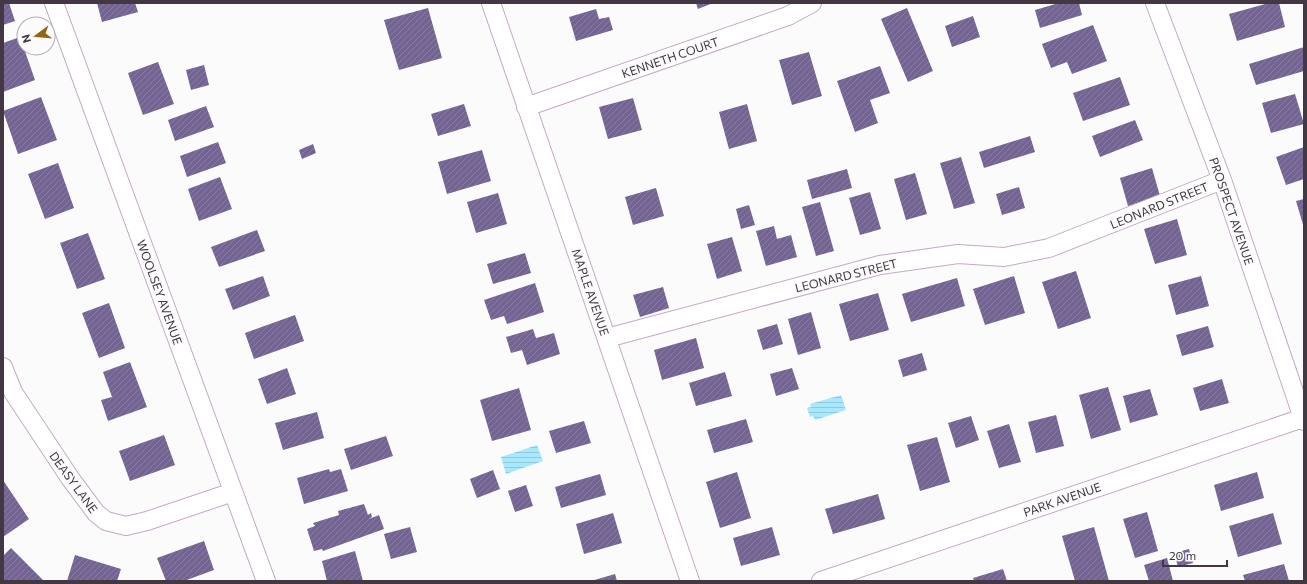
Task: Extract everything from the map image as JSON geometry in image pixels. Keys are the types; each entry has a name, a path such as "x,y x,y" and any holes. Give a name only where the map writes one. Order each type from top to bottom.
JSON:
{"street":[{"name":"WOOLSEY AVENUE","path":"54,3 266,581"},
{"name":"MAPLE AVENUE","path":"491,3 690,581"},
{"name":"KENNETH COURT","path":"526,107 788,16 812,3"},
{"name":"PROSPECT AVENUE","path":"1155,3 1222,180 1304,419"},
{"name":"LEONARD STREET","path":"607,338 880,264 958,254 1004,257 1049,248 1222,180"},
{"name":"DEASY LANE","path":"3,367 14,392 70,478 96,513 106,521 126,526 147,521 233,492"},
{"name":"PARK AVENUE","path":"821,581 1304,419"}],"water":[{"path":"841,395 846,410 815,420 813,416 810,417 807,408 811,407 810,404"},
{"path":"537,445 543,461 506,474 501,457"}],"building":[{"path":"3,3 9,3 15,21 3,25"},
{"path":"97,3 135,3 138,12 102,22"},
{"path":"696,3 713,3 698,9"},
{"path":"1059,3 1079,3 1082,15 1040,28 1035,10"},
{"path":"1269,3 1279,3 1285,27 1237,41 1229,14"},
{"path":"428,8 442,58 399,70 384,20"},
{"path":"907,8 933,71 908,82 881,19"},
{"path":"596,9 599,19 609,17 613,30 576,41 569,17"},
{"path":"973,16 980,37 952,47 945,26"},
{"path":"1093,25 1107,61 1072,74 1067,62 1051,68 1042,44"},
{"path":"16,38 16,56 27,56 35,80 3,92 3,43"},
{"path":"1304,47 1304,71 1256,85 1249,64"},
{"path":"809,52 822,96 792,105 779,60"},
{"path":"158,62 174,104 143,115 128,73"},
{"path":"204,65 209,85 191,90 186,70"},
{"path":"880,66 890,93 870,100 878,123 855,132 837,81"},
{"path":"1120,77 1130,105 1083,121 1073,93"},
{"path":"1295,94 1304,124 1271,133 1262,103"},
{"path":"41,97 57,140 18,154 3,111"},
{"path":"633,98 642,130 608,139 599,107"},
{"path":"464,104 471,126 438,136 431,114"},
{"path":"747,104 757,141 729,149 719,112"},
{"path":"206,106 214,127 175,141 168,120"},
{"path":"1135,120 1143,140 1100,157 1092,136"},
{"path":"1030,136 1035,152 984,168 979,152"},
{"path":"218,142 226,163 187,177 180,156"},
{"path":"313,144 316,153 302,159 299,150"},
{"path":"1304,147 1304,179 1286,185 1276,157"},
{"path":"482,150 491,181 447,194 438,162"},
{"path":"961,157 975,203 954,209 940,163"},
{"path":"58,163 74,208 45,219 28,174"},
{"path":"1152,168 1160,196 1128,206 1120,178"},
{"path":"847,169 852,188 812,199 807,180"},
{"path":"915,173 927,214 906,220 894,179"},
{"path":"220,177 232,209 199,221 188,189"},
{"path":"1019,187 1025,208 1002,215 996,194"},
{"path":"656,188 664,216 633,225 625,197"},
{"path":"870,192 881,229 860,235 849,198"},
{"path":"498,193 507,224 476,233 467,202"},
{"path":"1304,199 1304,228 1296,201"},
{"path":"820,202 834,251 816,256 802,207"},
{"path":"749,205 755,225 741,229 736,209"},
{"path":"1177,219 1187,255 1155,264 1144,229"},
{"path":"774,226 777,239 791,235 797,257 766,266 756,231"},
{"path":"257,230 265,251 219,267 211,247"},
{"path":"88,233 105,279 77,289 60,243"},
{"path":"732,237 742,271 717,279 707,244"},
{"path":"525,253 531,273 493,284 487,264"},
{"path":"1076,271 1091,318 1058,329 1042,282"},
{"path":"263,276 270,296 233,310 225,289"},
{"path":"1014,276 1025,313 985,325 973,289"},
{"path":"1201,276 1209,306 1176,315 1168,285"},
{"path":"957,278 965,306 911,322 902,294"},
{"path":"535,283 544,312 507,324 504,316 491,320 484,300"},
{"path":"663,287 669,308 640,317 633,295"},
{"path":"878,293 889,330 850,341 839,304"},
{"path":"109,303 125,348 99,358 82,313"},
{"path":"811,312 821,348 798,355 788,319"},
{"path":"295,315 304,341 254,359 245,333"},
{"path":"777,324 783,344 763,350 757,330"},
{"path":"1208,326 1214,347 1182,356 1176,335"},
{"path":"533,329 536,338 554,333 560,354 527,365 522,350 511,353 506,337"},
{"path":"696,338 704,368 662,380 654,350"},
{"path":"922,353 927,370 903,377 898,360"},
{"path":"130,362 147,407 108,421 101,400 112,397 103,372"},
{"path":"287,368 296,394 267,404 258,379"},
{"path":"792,368 799,389 776,396 770,374"},
{"path":"725,372 732,396 696,406 689,383"},
{"path":"1222,379 1229,403 1200,411 1193,388"},
{"path":"1108,387 1121,430 1091,439 1079,395"},
{"path":"519,388 531,430 492,441 480,400"},
{"path":"1150,389 1158,415 1130,423 1123,396"},
{"path":"317,412 324,438 283,450 275,423"},
{"path":"1056,415 1064,446 1036,453 1028,422"},
{"path":"971,416 979,440 956,448 948,423"},
{"path":"746,419 753,442 714,453 707,430"},
{"path":"584,421 591,443 556,453 549,431"},
{"path":"1009,424 1021,462 999,468 987,431"},
{"path":"164,435 175,465 130,481 119,451"},
{"path":"386,436 393,456 351,470 344,449"},
{"path":"937,437 950,482 920,491 907,445"},
{"path":"329,469 330,472 341,469 348,491 304,504 297,478"},
{"path":"493,470 500,489 477,498 470,479"},
{"path":"737,472 751,518 720,528 706,482"},
{"path":"1257,472 1264,498 1221,511 1214,485"},
{"path":"600,474 606,495 561,508 555,487"},
{"path":"3,480 29,519 3,537"},
{"path":"526,485 533,506 515,512 508,491"},
{"path":"878,494 885,519 833,534 825,509"},
{"path":"364,504 368,515 371,513 372,517 369,519 379,515 384,529 323,551 322,549 314,551 307,529 315,526 313,523 339,515 338,511"},
{"path":"1147,512 1158,551 1135,558 1123,519"},
{"path":"613,513 622,543 584,554 576,524"},
{"path":"1273,513 1282,544 1238,557 1229,526"},
{"path":"410,527 417,552 391,559 384,534"},
{"path":"772,527 780,555 741,566 733,538"},
{"path":"1094,527 1109,581 1075,581 1062,536"},
{"path":"204,541 214,570 184,581 166,581 157,558"},
{"path":"11,548 44,581 3,581 3,556"},
{"path":"1189,549 1193,563 1178,567 1174,553"},
{"path":"355,551 363,581 327,581 322,561"},
{"path":"75,555 121,569 117,581 67,581"},
{"path":"1167,558 1173,581 1149,581 1144,565"},
{"path":"1284,564 1289,581 1245,581 1243,575"},
{"path":"1003,569 1007,581 974,581 973,578"},
{"path":"615,574 617,581 591,581"}]}
